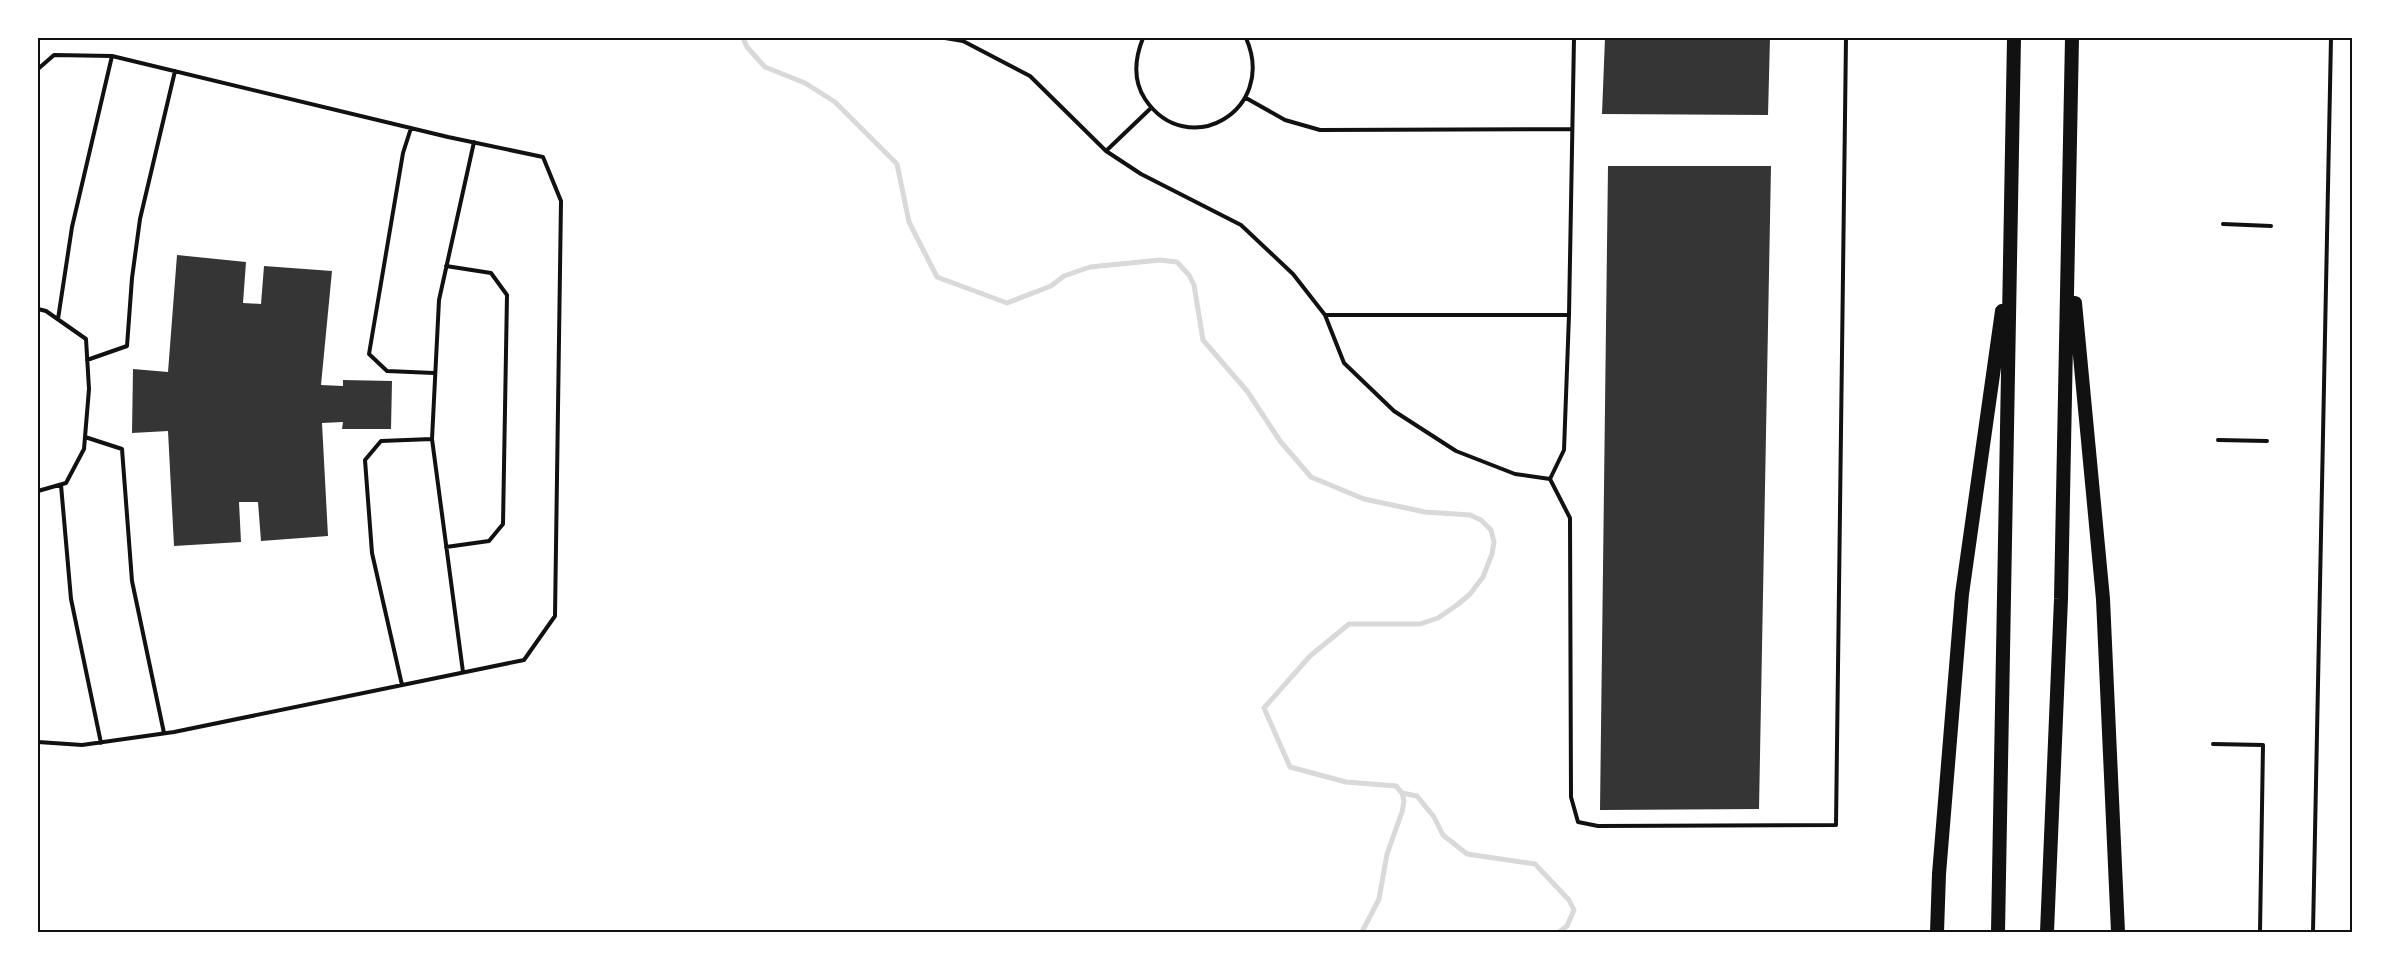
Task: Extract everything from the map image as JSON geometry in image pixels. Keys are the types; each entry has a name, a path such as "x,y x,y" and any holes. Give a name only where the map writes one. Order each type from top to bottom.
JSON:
{"highway":[{"path":"1998,933 2014,38"},
{"path":"2047,933 2061,599 2072,38"},
{"path":"2068,240 2103,599 2118,933"},
{"path":"1937,933 1939,874 1962,594 2011,252"}],"lane":[{"path":"945,38 963,41 1030,76 1106,151 1141,174 1241,225 1293,274 1325,315 1344,363 1394,411 1456,451 1515,474 1550,479"},
{"path":"1143,38 1137,54 1136,73 1140,92 1151,108 1163,118 1177,124 1201,126 1224,120 1246,98 1252,83 1254,68 1252,53 1246,38"},
{"path":"1550,479 1564,450 1574,38"},
{"path":"1550,479 1570,518 1571,797 1578,822 1598,826 1836,825 1846,38"},
{"path":"2313,933 2331,38"},
{"path":"38,69 54,55 112,56 411,128 543,157 561,201 555,616 524,660 164,733 82,746 38,742"},
{"path":"58,319 72,227 112,56"},
{"path":"87,360 127,346 132,278 140,219 175,71"},
{"path":"1246,98 1285,120 1320,130 1571,129"},
{"path":"1106,151 1151,108"},
{"path":"411,128 403,153 369,354 387,371 434,373"},
{"path":"463,672 432,439 439,300 474,142"},
{"path":"2223,224 2271,226"},
{"path":"446,266 491,273 507,295 503,524 489,542 446,547"},
{"path":"38,309 46,311 86,339 89,389 84,449 66,483 38,491"},
{"path":"1325,315 1569,315"},
{"path":"85,437 122,449 132,580 164,733"},
{"path":"402,685 372,553 365,460 381,441 432,439"},
{"path":"2218,440 2267,441"},
{"path":"61,485 71,599 101,743"},
{"path":"2213,744 2263,745 2260,933"}],"building":[{"path":"1605,38 1770,38 1768,115 1602,114"},
{"path":"1608,166 1771,166 1759,809 1600,810"},
{"path":"177,255 246,262 243,303 261,304 264,266 332,271 321,385 343,386 343,380 392,381 391,429 342,429 343,422 322,423 328,536 261,541 258,502 239,502 241,542 174,546 168,431 132,433 133,369 168,372"}],"waterway":[{"path":"743,38 747,47 765,67 805,83 835,102 897,164 909,222 937,277 1007,303 1051,286 1064,276 1090,267 1160,260 1177,262 1189,275 1194,285 1203,340 1247,391 1280,441 1311,477 1364,499 1425,512 1470,515 1481,520 1491,530 1494,542 1492,554 1483,577 1470,594 1457,605 1438,618 1420,624 1349,624 1310,656 1264,708 1290,767 1346,782 1396,786 1402,793 1417,796 1434,817 1443,835 1467,854 1535,864 1569,900 1574,910 1567,926 1559,932"},
{"path":"1362,932 1379,899 1387,854 1402,812 1404,801 1402,793"}]}
